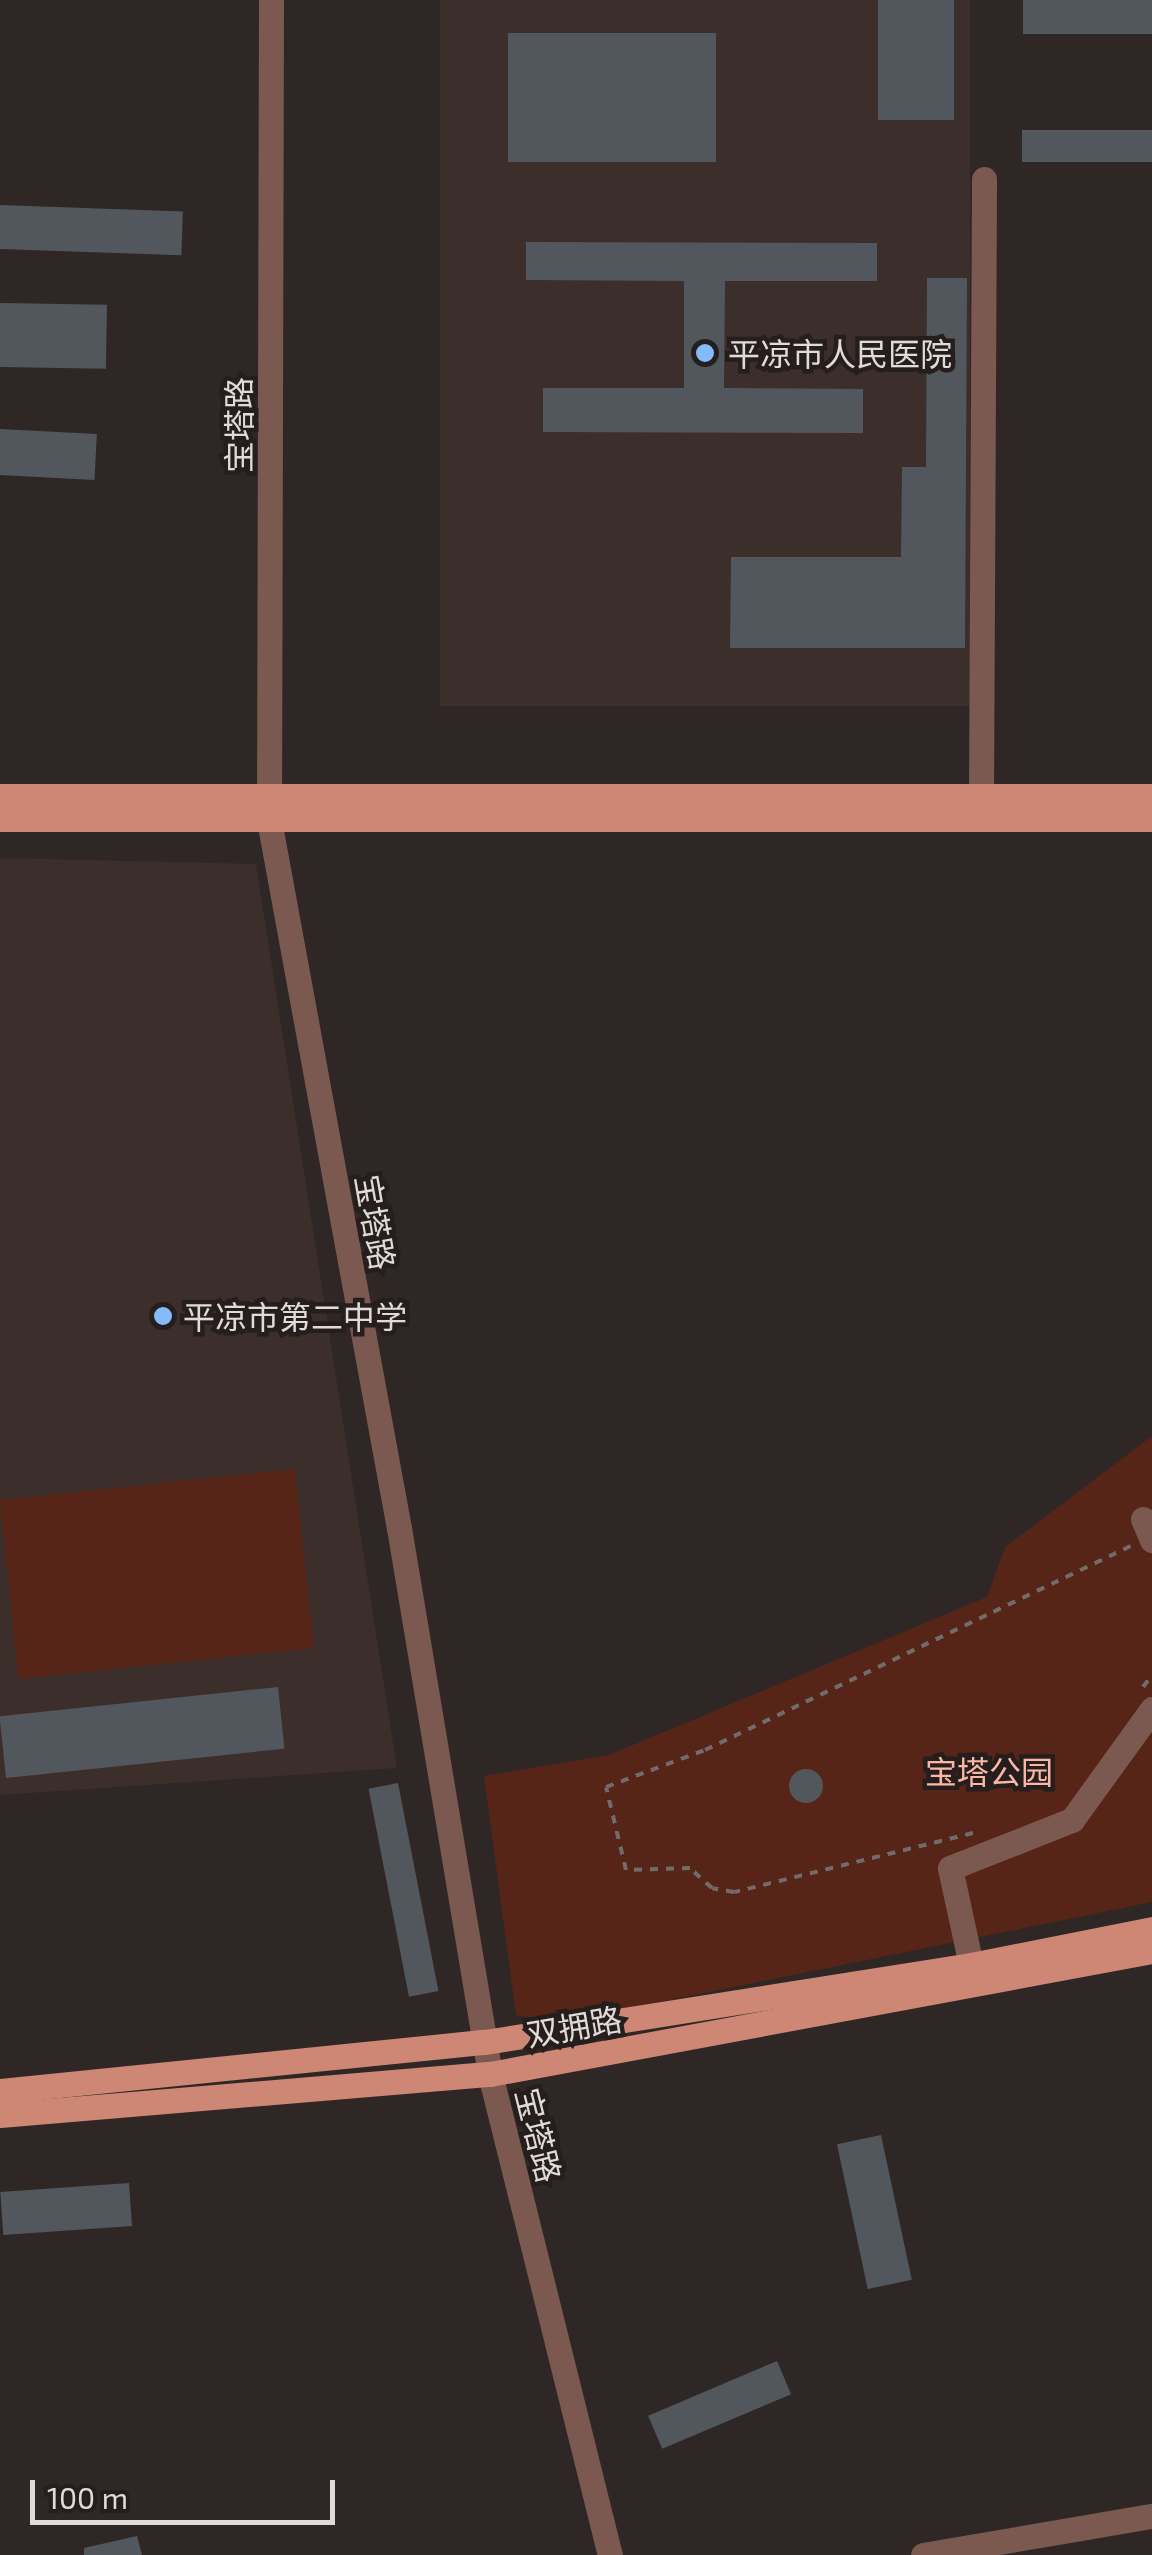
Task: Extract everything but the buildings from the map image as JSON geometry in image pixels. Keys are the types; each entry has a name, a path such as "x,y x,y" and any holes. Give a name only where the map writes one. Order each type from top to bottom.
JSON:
{"main road":[{"path":"0,796 269,809"},
{"path":"697,810 981,798 1152,796"},
{"path":"0,819 269,809 697,810 1152,819"},
{"name":"双拥路","path":"0,2091 485,2042 971,1965 1152,1929"},
{"name":"双拥路","path":"0,2114 490,2074 1152,1951"}],"street":[{"name":"宝塔路","path":"271,0 269,809 490,2074 610,2555"},
{"path":"981,798 984,179"},
{"path":"971,1965 950,1868 1072,1820 1146,1699"},
{"path":"923,2555 1152,2516"}],"path":[{"path":"974,1832 734,1892 712,1888 690,1868 626,1870 606,1787 705,1750 1148,1531"},
{"path":"1146,1699 1152,1675"}],"shaded area":[{"name":"平凉市人民医院","path":"440,0 970,0 970,706 440,706"},
{"name":"平凉市第二中学","path":"0,858 256,864 397,1768 0,1795"}],"green space":[{"name":"宝塔公园","path":"1152,1436 1152,1902 615,2011 547,2020 516,2015 484,1776 609,1755 987,1597 1005,1547"},
{"path":"295,1469 314,1648 18,1679 0,1500"}],"place":[{"name":"平凉市人民医院","path":"705,353"},
{"name":"平凉市第二中学","path":"163,1316"}]}
